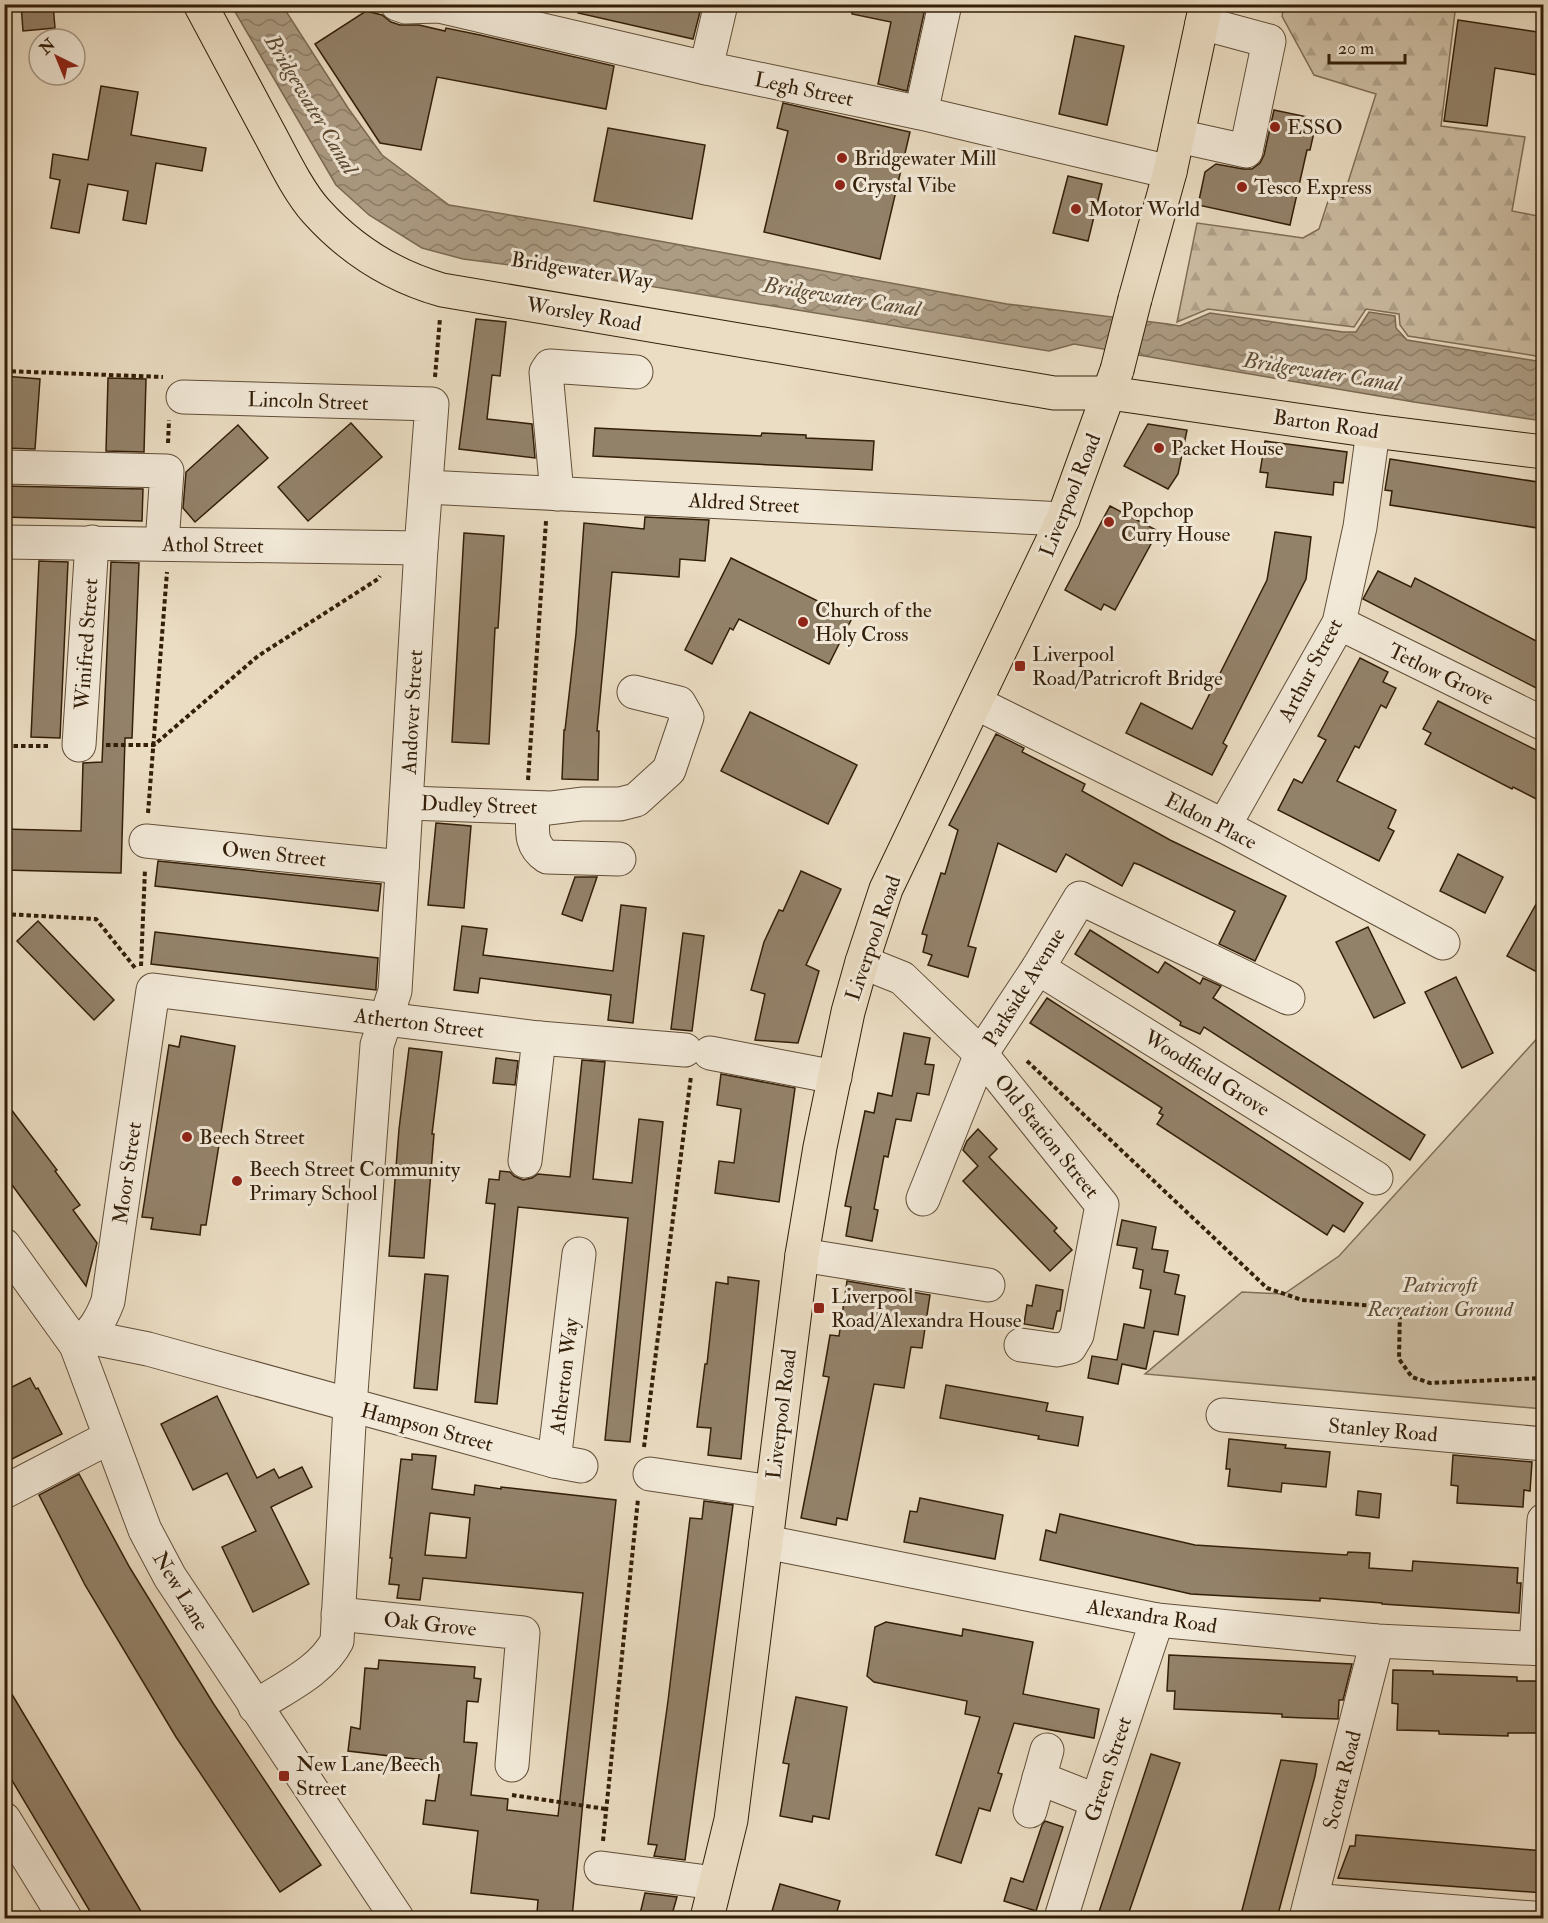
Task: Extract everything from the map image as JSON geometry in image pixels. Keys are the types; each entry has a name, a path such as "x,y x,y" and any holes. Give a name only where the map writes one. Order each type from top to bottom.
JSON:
{"main road":[{"name":"Worsley Road","path":"200,4 286,165 315,210 350,244 374,261 420,284 442,290 1054,393 1114,382"},
{"name":"Liverpool Road","path":"707,1918 731,1820 802,1255 820,1147 848,1012 886,889 1063,519 1114,382 1170,172 1204,14"},
{"name":"Barton Road","path":"1114,382 1373,431 1544,452"}],"street":[{"name":"Legh Street","path":"397,4 406,7 439,5 706,68 921,113 1170,172"},
{"path":"706,68 721,4"},
{"path":"921,113 945,4"},
{"path":"1178,136 1246,151 1269,41 1204,14"},
{"path":"553,494 546,372 550,366 636,372"},
{"name":"Lincoln Street","path":"176,398 432,404"},
{"name":"Andover Street","path":"386,1019 395,991 407,803 409,549 426,487 432,404"},
{"name":"Arthur Street","path":"1224,826 1339,623 1360,527 1373,431"},
{"path":"4,466 167,471 165,544"},
{"name":"Aldred Street","path":"426,487 1063,519"},
{"name":"Athol Street","path":"4,542 409,549"},
{"name":"Winifred Street","path":"79,745 92,542"},
{"name":"Tetlow Grove","path":"1339,623 1544,724"},
{"name":"Dudley Street","path":"407,803 536,808 582,804 620,804 636,800 669,770 687,717 680,703 634,692"},
{"name":"Eldon Place","path":"976,704 1224,826 1443,943"},
{"path":"536,808 533,844 547,857 619,859"},
{"name":"Owen Street","path":"146,841 402,867"},
{"name":"Parkside Avenue","path":"862,962 902,978 989,1043 1080,898 1288,998"},
{"name":"Woodfield Grove","path":"1038,968 1376,1178"},
{"name":"Atherton Street","path":"153,990 539,1038 697,1051 835,1077"},
{"name":"Moor Street","path":"82,1341 100,1322 108,1301 153,990"},
{"path":"255,1707 321,1663 331,1653 337,1641 350,1406 377,1045 386,1019"},
{"path":"525,1161 539,1038"},
{"path":"923,1199 989,1043"},
{"name":"Old Station Street","path":"989,1043 1102,1205 1077,1335 1070,1347 1057,1350 1021,1345"},
{"name":"New Lane","path":"4,1245 82,1341 110,1437 145,1530 165,1568 397,1918"},
{"name":"Atherton Way","path":"567,1464 562,1289 579,1254"},
{"path":"802,1255 988,1285"},
{"name":"Hampson Street","path":"82,1341 148,1349 567,1464"},
{"name":"Stanley Road","path":"1223,1415 1544,1444"},
{"path":"4,1492 110,1437"},
{"path":"650,1474 771,1492"},
{"path":"1540,1649 1544,1520"},
{"name":"Alexandra Road","path":"766,1542 1157,1620 1377,1641 1540,1649"},
{"name":"Oak Grove","path":"338,1614 523,1633 512,1765"},
{"name":"Green Street","path":"1061,1918 1157,1620"},
{"name":"Scotta Road","path":"1309,1909 1377,1641"},
{"path":"1030,1811 1043,1764 1097,1801"},
{"path":"4,1819 65,1918"},
{"path":"601,1868 715,1883"},
{"path":"1309,1909 1533,1918"}],"path":[{"path":"432,404 442,290"},
{"path":"4,371 171,377 176,398 167,471"},
{"path":"536,808 553,494"},
{"path":"4,914 96,919 140,973 165,544"},
{"path":"6,746 154,745 258,656 378,579 409,549"},
{"path":"989,1043 1267,1288 1302,1300 1400,1308 1399,1359 1412,1377 1430,1383 1544,1378"},
{"path":"512,1765 507,1795 606,1809"}],"green space":[{"path":"1418,4 1455,12 1441,126 1525,137 1512,211 1543,217 1543,357 1408,336 1400,325 1399,314 1366,309 1354,327 1208,309 1177,322 1197,223 1303,238 1319,229 1331,192 1343,198 1376,94 1314,75 1282,16 1284,5"},
{"name":"Patricroft Recreation Ground","path":"1543,1032 1543,1409 1145,1374 1242,1292 1284,1294 1339,1256"}],"water":[{"name":"Bridgewater Canal","path":"231,5 282,5 348,108 382,155 449,205 1007,304 1180,326 1210,313 1356,332 1369,312 1395,316 1396,328 1407,340 1543,362 1543,421 1414,402 1074,344 1049,351 563,272 463,259 422,248 369,215 336,185"}],"building":[{"path":"21,4 53,4 55,27 27,27 27,31 23,31"},
{"path":"578,4 702,4 693,39 578,13"},
{"path":"853,4 926,4 907,91 878,84 891,22 852,14"},
{"path":"366,11 382,15 400,25 419,25 445,31 446,28 614,66 606,109 437,77 421,150 380,143 315,44"},
{"path":"1458,20 1544,33 1544,76 1495,68 1487,126 1444,121"},
{"path":"1075,36 1124,46 1107,125 1059,114"},
{"path":"101,86 138,92 131,135 206,148 202,171 156,163 146,224 123,220 128,191 88,184 79,233 51,228 60,180 50,178 53,154 88,160"},
{"name":"Bridgewater Mill","path":"783,103 910,132 880,259 764,232 788,131 777,128"},
{"path":"1274,110 1317,119 1310,150 1307,150 1290,225 1198,205 1205,172 1216,164 1252,169 1260,163 1264,155"},
{"path":"608,128 705,145 692,219 594,201"},
{"path":"1068,176 1102,184 1088,241 1053,233"},
{"path":"476,319 506,322 500,376 492,375 487,419 532,424 535,458 459,449"},
{"path":"4,376 40,379 35,449 4,448"},
{"path":"108,378 146,379 144,452 106,451"},
{"path":"351,423 382,457 308,521 278,487"},
{"name":"Packet House","path":"1148,424 1187,430 1178,474 1168,489 1124,466"},
{"path":"238,425 268,458 195,522 183,508 186,472"},
{"path":"595,428 761,436 762,433 806,435 806,438 874,441 872,470 593,456"},
{"path":"1265,441 1347,452 1343,483 1334,482 1333,495 1266,487 1268,473 1260,472"},
{"path":"1390,459 1544,483 1544,529 1390,505 1392,491 1385,490"},
{"path":"4,486 143,489 142,521 4,517"},
{"path":"1110,506 1158,531 1115,610 1104,604 1101,610 1065,590"},
{"path":"645,517 709,520 705,561 680,559 679,577 612,572 597,731 599,731 598,780 562,779 564,730 576,634 584,523 644,529"},
{"path":"1275,532 1311,537 1306,579 1223,743 1227,746 1212,775 1126,733 1141,703 1192,729 1267,580"},
{"path":"464,533 504,536 498,628 495,628 489,744 452,742"},
{"path":"731,558 852,618 829,664 739,619 733,630 730,628 712,664 685,650"},
{"path":"39,561 68,562 60,738 31,737"},
{"path":"111,562 139,563 132,738 125,738 121,873 4,870 4,829 81,831 83,763 102,762"},
{"path":"1378,571 1411,587 1415,578 1544,645 1544,692 1363,599"},
{"path":"1360,658 1388,672 1383,682 1396,688 1386,708 1381,705 1359,748 1355,746 1337,781 1396,810 1388,828 1394,831 1379,861 1278,810 1294,779 1302,783 1326,740 1318,736"},
{"path":"1438,701 1544,754 1544,803 1425,744 1431,733 1423,729"},
{"path":"750,712 857,765 828,824 721,771"},
{"path":"996,734 1024,748 1022,752 1085,784 1082,791 1170,840 1286,896 1255,961 1219,944 1235,911 1140,865 1134,863 1122,886 1066,854 1056,872 998,843 968,946 976,948 968,977 928,965 932,955 923,952 927,935 922,934 941,873 945,874 958,830 949,825"},
{"path":"436,823 471,826 464,908 428,905"},
{"path":"1458,854 1503,877 1485,913 1440,891"},
{"path":"158,861 381,884 378,911 155,886"},
{"path":"801,871 841,889 806,965 819,971 798,1043 755,1040 765,994 751,990 764,942 779,910 783,911"},
{"path":"575,877 597,877 582,921 562,914"},
{"path":"1544,890 1544,960 1537,972 1507,956"},
{"path":"621,905 646,908 633,1023 608,1020 611,995 480,978 478,993 454,990 462,926 487,929 483,955 613,971"},
{"path":"38,921 114,1000 94,1020 17,941"},
{"path":"1368,927 1405,1003 1374,1018 1336,942"},
{"path":"1090,930 1158,973 1165,962 1200,984 1203,978 1221,986 1213,998 1425,1135 1410,1160 1204,1027 1200,1034 1180,1025 1181,1022 1075,954"},
{"path":"155,932 378,958 376,990 151,964"},
{"path":"683,933 704,936 692,1031 671,1029"},
{"path":"1456,977 1493,1053 1462,1068 1425,992"},
{"path":"1047,998 1363,1203 1344,1232 1333,1225 1327,1235 1157,1124 1163,1115 1159,1113 1162,1108 1030,1023"},
{"path":"904,1033 930,1038 925,1064 934,1065 929,1095 917,1093 911,1121 896,1119 888,1157 884,1156 874,1209 878,1210 872,1241 846,1236 851,1207 845,1206 865,1111 874,1113 878,1093 892,1096"},
{"name":"Beech Street","path":"181,1036 235,1046 206,1225 201,1225 200,1235 151,1229 153,1218 142,1217 169,1045 179,1047"},
{"path":"409,1048 442,1052 432,1134 434,1134 424,1258 389,1256 399,1129"},
{"path":"496,1058 518,1061 515,1085 493,1083"},
{"path":"582,1060 605,1062 593,1179 632,1183 639,1119 663,1122 630,1442 605,1440 628,1218 518,1207 497,1404 475,1402 495,1204 486,1203 489,1179 499,1180 500,1171 510,1172 523,1180 538,1174 570,1177"},
{"path":"721,1074 795,1088 779,1202 715,1193 719,1161 734,1163 741,1109 717,1105"},
{"path":"4,1100 57,1170 55,1171 80,1205 73,1210 97,1243 86,1286 4,1174"},
{"path":"978,1129 997,1149 989,1157 1057,1228 1054,1231 1072,1250 1050,1271 963,1181 978,1166 963,1150 967,1141"},
{"path":"1122,1220 1156,1227 1152,1249 1168,1251 1164,1272 1179,1275 1175,1294 1185,1296 1178,1335 1154,1331 1146,1369 1122,1364 1118,1384 1088,1378 1092,1356 1117,1360 1124,1324 1144,1328 1151,1290 1140,1288 1143,1270 1133,1268 1137,1248 1117,1245"},
{"path":"425,1274 448,1276 437,1390 414,1388"},
{"path":"728,1277 759,1281 741,1459 708,1455 711,1428 697,1427 716,1282 728,1284"},
{"path":"847,1281 930,1295 922,1348 911,1347 904,1388 874,1384 847,1520 837,1518 836,1525 801,1518 829,1377 823,1376 830,1335 839,1336"},
{"path":"1036,1285 1063,1290 1060,1311 1057,1311 1053,1329 1024,1324 1027,1305 1032,1306"},
{"path":"30,1378 36,1389 38,1388 62,1434 4,1463 4,1391"},
{"path":"946,1385 1048,1403 1046,1411 1083,1417 1078,1446 1038,1439 1039,1436 940,1418"},
{"path":"217,1396 257,1478 274,1469 279,1478 302,1467 312,1487 271,1507 309,1584 253,1612 222,1547 256,1531 227,1473 193,1490 161,1424"},
{"path":"1229,1439 1330,1452 1326,1487 1282,1483 1281,1492 1228,1486 1230,1469 1226,1469"},
{"path":"412,1454 436,1456 432,1489 474,1495 475,1485 616,1500 572,1918 550,1918 550,1914 537,1913 538,1900 471,1893 478,1831 423,1824 426,1800 435,1801 441,1762 348,1751 351,1727 360,1729 365,1668 378,1669 379,1660 475,1667 474,1678 481,1679 478,1702 467,1701 464,1742 477,1743 471,1795 508,1799 507,1810 558,1816 583,1593 423,1578 420,1600 397,1598 399,1585 389,1584 392,1558 390,1558 401,1459 412,1460","holes":["430,1513 470,1518 466,1558 425,1555"]},
{"path":"1453,1455 1532,1462 1530,1491 1524,1490 1523,1507 1457,1503 1458,1486 1451,1485"},
{"path":"79,1474 130,1568 213,1703 321,1865 280,1892 176,1737 85,1585 39,1495"},
{"path":"1358,1491 1381,1494 1379,1518 1356,1515"},
{"path":"920,1498 1003,1515 995,1559 904,1542 910,1511 917,1512"},
{"path":"704,1501 733,1505 685,1860 654,1856 657,1845 648,1844 690,1518 702,1519"},
{"path":"1060,1514 1195,1545 1347,1555 1348,1552 1370,1553 1369,1568 1412,1571 1413,1561 1518,1568 1517,1583 1521,1583 1519,1613 1320,1598 1320,1601 1191,1594 1040,1560 1046,1530 1056,1533"},
{"path":"886,1622 962,1636 963,1629 1033,1642 1023,1694 1099,1709 1094,1738 1014,1723 998,1773 1002,1774 990,1811 979,1808 961,1863 936,1855 980,1717 965,1714 967,1701 874,1682 867,1676 875,1627"},
{"path":"1169,1655 1352,1664 1343,1700 1339,1700 1338,1719 1282,1717 1282,1714 1174,1709 1175,1691 1167,1691"},
{"path":"1393,1670 1517,1677 1517,1681 1544,1681 1544,1733 1508,1733 1508,1736 1397,1730 1398,1704 1392,1703"},
{"path":"4,1681 145,1918 94,1918 4,1767"},
{"path":"796,1697 847,1707 829,1819 813,1816 812,1822 780,1816 789,1764 783,1763"},
{"path":"1151,1754 1180,1763 1127,1918 1097,1918"},
{"path":"1281,1760 1317,1764 1315,1776 1277,1918 1240,1918"},
{"path":"1045,1821 1063,1827 1036,1911 1004,1901 1011,1878 1023,1882"},
{"path":"1356,1835 1544,1851 1544,1893 1338,1878 1350,1846 1355,1846"},
{"path":"780,1884 840,1901 835,1918 770,1918"},
{"path":"645,1893 677,1897 671,1918 639,1918"}],"place":[{"name":"ESSO","path":"1275,127"},
{"name":"Bridgewater Mill","path":"842,158"},
{"name":"Crystal Vibe","path":"840,185"},
{"name":"Tesco Express","path":"1242,187"},
{"name":"Motor World","path":"1076,209"},
{"name":"Packet House","path":"1159,448"},
{"name":"Popchop Curry House","path":"1109,522"},
{"name":"Church of the Holy Cross","path":"803,622"},
{"name":"Liverpool Road/Patricroft Bridge","path":"1020,666"},
{"name":"Beech Street","path":"187,1137"},
{"name":"Beech Street Community Primary School","path":"237,1181"},
{"name":"Liverpool Road/Alexandra House","path":"819,1308"},
{"name":"New Lane/Beech Street","path":"284,1776"}]}
